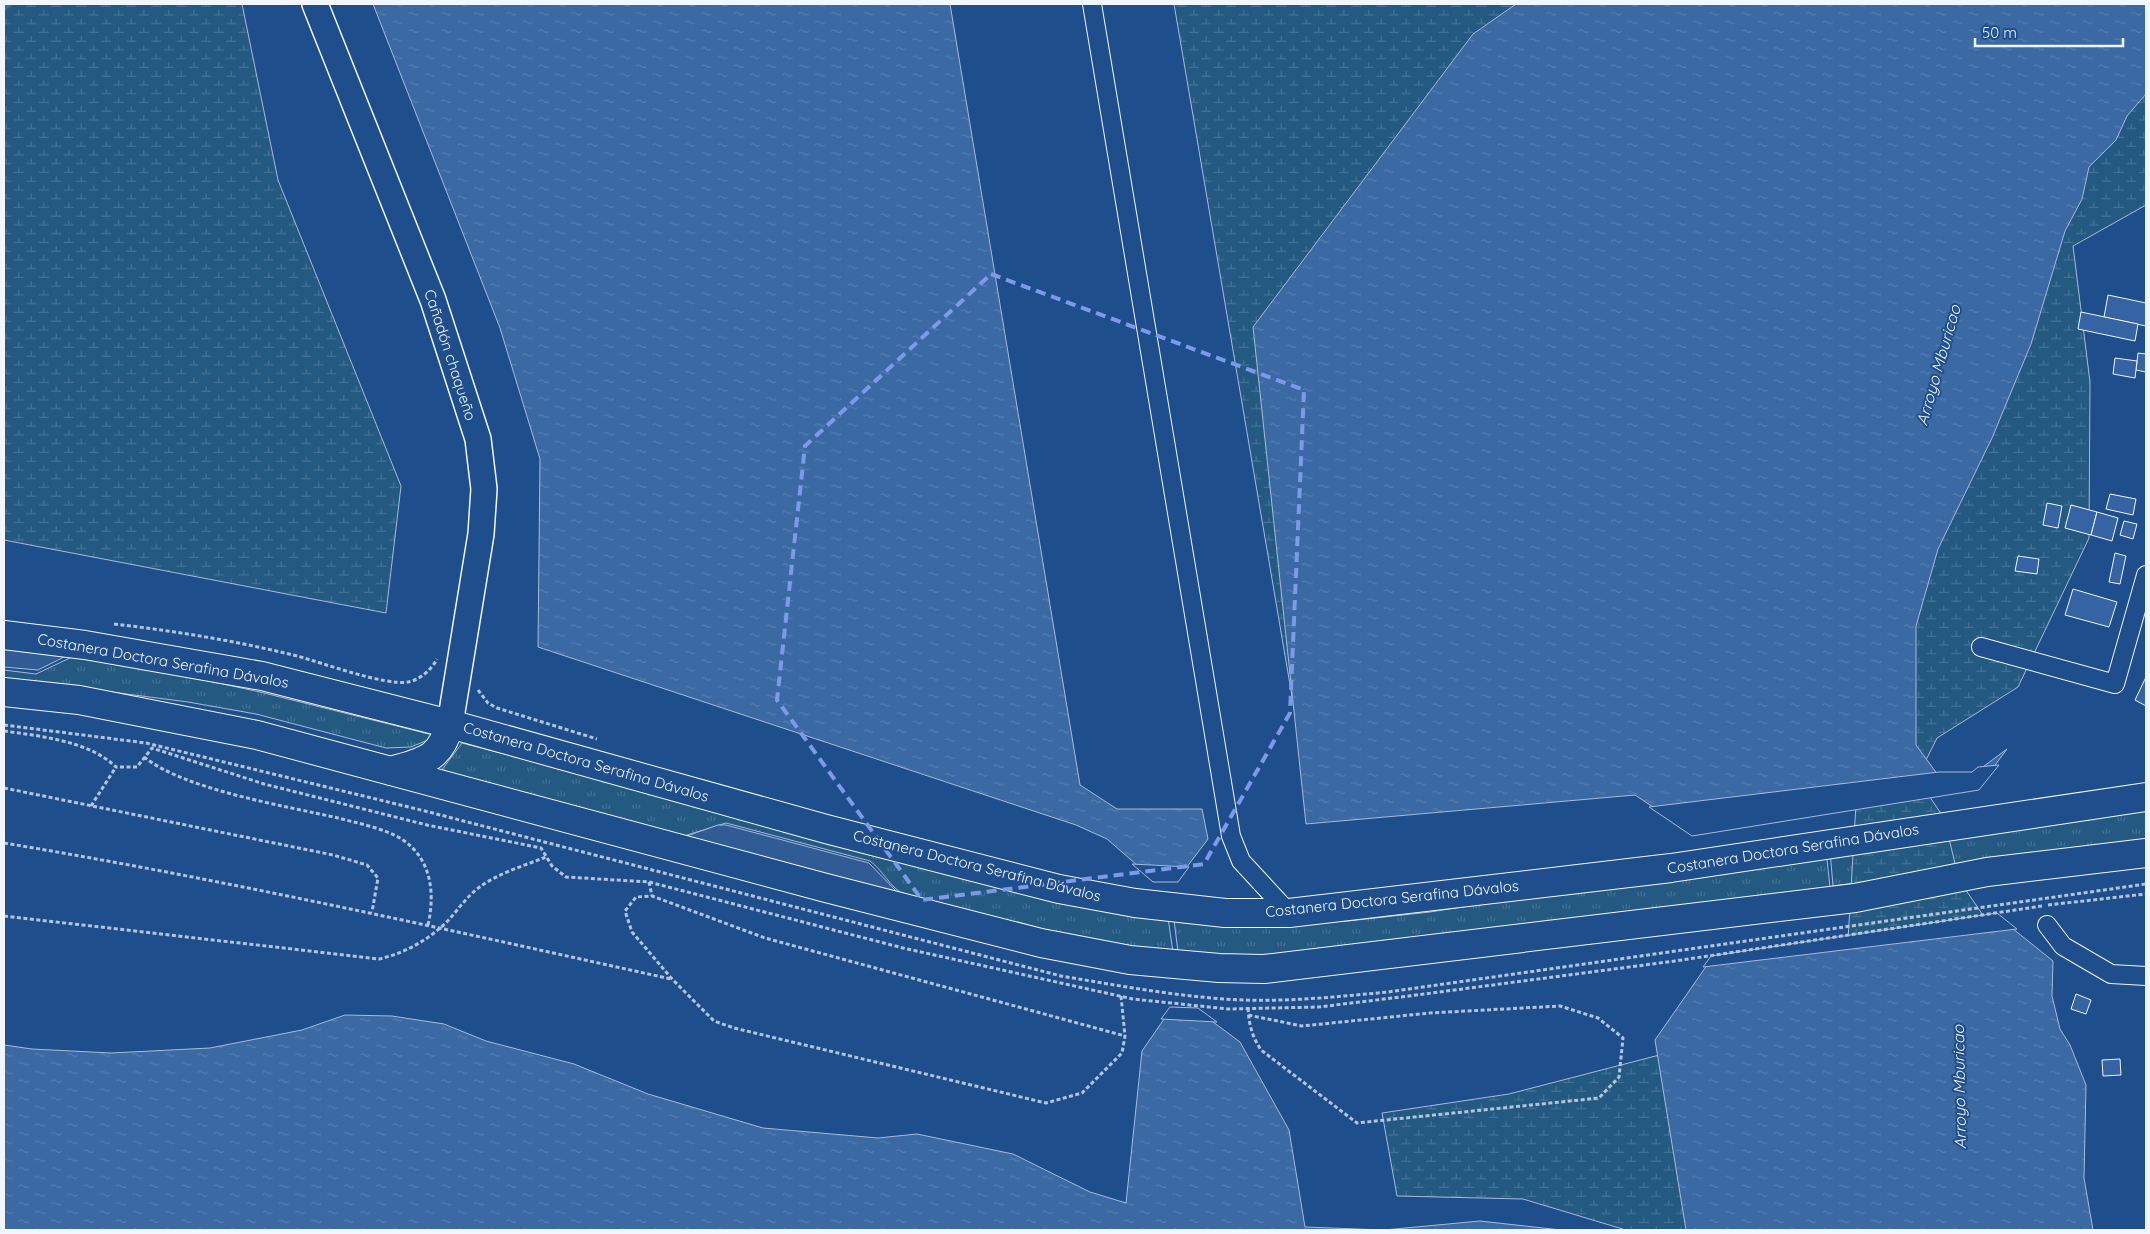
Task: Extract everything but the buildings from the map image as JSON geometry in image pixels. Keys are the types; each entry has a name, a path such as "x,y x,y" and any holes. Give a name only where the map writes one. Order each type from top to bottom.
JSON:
{"highway":[{"name":"Costanera Doctora Serafina Dávalos","path":"4,635 85,645 262,676 450,724 909,851 1059,889 1135,903 1225,913 1290,913 1671,868 2146,797"},
{"path":"4,692 79,700 257,735 826,888 1040,943 1130,960 1218,968 1264,969 1855,898 1987,872 2146,853"},
{"path":"390,771 424,762 438,752 445,741 450,724"}],"main road":[{"name":"Cañadón chaqueño","path":"315,4 433,300 478,439 484,489 481,534 450,724"}],"street":[{"path":"1092,4 1231,836 1241,860 1290,913"},
{"path":"1981,647 2115,684 2146,575"},
{"path":"2046,925 2063,946 2111,974 2146,976"}],"path":[{"path":"4,725 146,742 435,813 1061,976 1137,989 1225,999 1310,999 1388,992 2146,884"},
{"path":"4,731 46,738 90,751 106,757 116,767 137,767 152,748 274,786 428,825 541,848 552,866 566,877 648,882 903,948 1133,999 1228,1009 1319,1007 1675,961 2000,912 2146,894"},
{"path":"144,757 171,774 215,788 361,824 403,840 421,858 432,884 432,906 428,925"},
{"path":"92,806 116,767"},
{"path":"4,788 333,855 367,865 378,878 372,912"},
{"path":"4,843 372,912 672,979"},
{"path":"4,916 380,959 398,955 441,928 457,907 478,888 546,857"},
{"path":"648,882 652,896"},
{"path":"1121,996 1125,1036 1122,1053 1082,1093 1046,1103 734,1028 714,1021 672,979 632,932 625,911 636,897 652,896 765,938 1125,1036"},
{"path":"1248,1008 1248,1015 1252,1035 1261,1050 1357,1124 1599,1098 1619,1077 1623,1038 1598,1018 1560,1006 1430,1012 1302,1026 1248,1015"}],"highlighted area":[{"path":"991,274 1304,390 1290,713 1204,864 922,900 777,700 805,446"}],"green space":[{"path":"4,4 242,4 278,180 401,486 386,613 4,540"},
{"path":"1174,4 1649,4 1310,802"},
{"path":"2146,4 2146,205 2073,246 2090,382 2089,538 2018,687 1937,738 1917,778 1944,818 1959,880 1989,924 2077,1230 1626,1230 1523,1199 1397,1196 1382,1113 1509,1094 1671,1052 1848,940 1857,787 1739,792"},
{"path":"74,656 107,659 260,692 433,735 430,739 411,747 386,748 256,714 188,702 4,678 4,670 36,674"},
{"path":"462,743 1047,896 1168,918 1173,952 1104,945 905,895 895,888 870,861 726,823 684,836 441,771"},
{"path":"2146,809 2146,842 1833,886 1830,851"},
{"path":"1826,851 1830,887 1436,942 1282,957 1178,952 1174,920 1262,924 1348,921 1430,912"}],"shaded area":[{"path":"4,644 70,654 38,670 4,667"},
{"path":"718,825 726,825 869,863 898,893 684,837"}],"water":[{"path":"373,4 950,4 1080,785 1117,809 1202,809 1208,839 1177,880 1153,879 1107,839 1076,825 538,647 540,459 500,328"},
{"name":"Arroyo Mburicao","path":"1516,4 2146,4 2146,94 2127,116 2116,140 2089,167 2082,199 2065,231 2031,344 1992,438 1938,549 1916,626 1916,745 1938,775 1972,775 2007,749 1978,788 1692,833 1635,795 1306,824 1253,327 1473,34"},
{"name":"Arroyo Mburicao","path":"1997,916 2053,961 2052,996 2060,1029 2070,1045 2086,1085 2084,1178 2093,1230 1686,1230 1655,1040 1712,958"},
{"path":"1171,1009 1197,1010 1240,1042 1289,1130 1305,1227 1384,1230 4,1230 4,1045 32,1049 111,1053 210,1048 302,1030 345,1015 392,1016 444,1024 486,1041 574,1064 648,1094 763,1128 878,1138 917,1134 1013,1154 1090,1192 1126,1203 1142,1051"},
{"path":"1480,1221 1561,1230 1384,1230"}],"pier":[{"path":"1999,765 1979,790 1692,836 1649,807 1939,772 1972,772 1978,767"},
{"path":"1132,864 1189,867 1178,882 1153,882"},
{"path":"1997,913 2017,929 1703,967 1711,956"},
{"path":"1170,1007 1198,1008 1217,1022 1161,1019"}],"waterway":[{"path":"4,8 8,4"}]}
